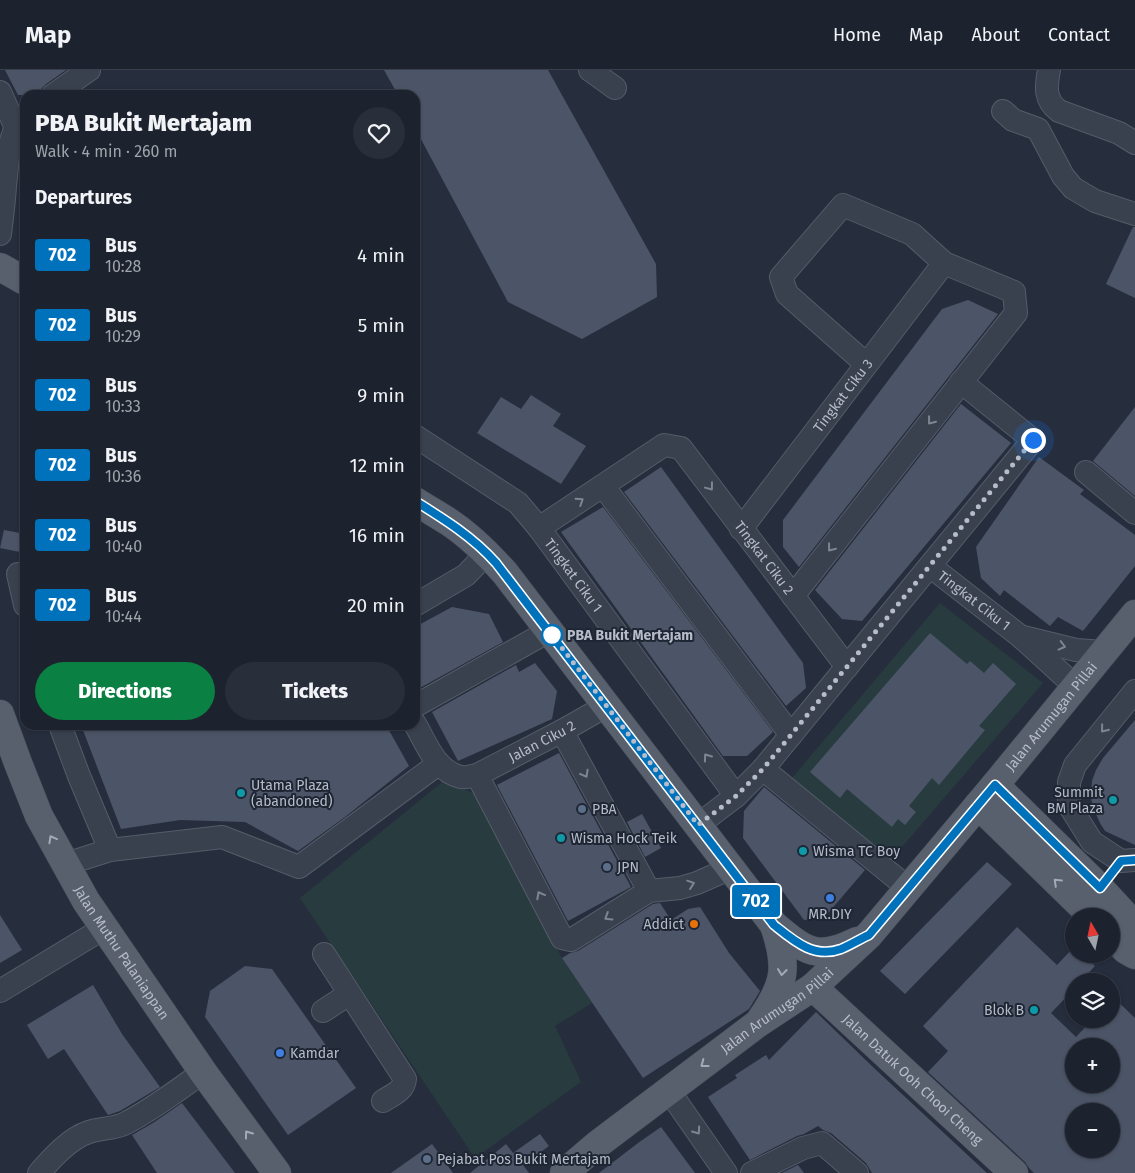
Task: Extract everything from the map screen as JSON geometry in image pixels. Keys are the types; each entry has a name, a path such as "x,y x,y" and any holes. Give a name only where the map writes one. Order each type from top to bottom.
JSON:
{"main road":[{"path":"0,267 20,277"},
{"path":"420,504 450,522 487,553 505,573 774,925 804,948 815,952 841,949 869,935"},
{"name":"Jalan Arumugan Pillai","path":"564,1173 598,1144 757,1024 813,987 869,935 1135,614"},
{"name":"Jalan Muthu Palaniappan","path":"0,714 39,816 86,901 203,1072 277,1173"},
{"path":"995,785 1100,888 1135,926"},
{"path":"978,805 1084,908"},
{"path":"757,1024 772,1004 779,988 782,972 780,944 774,925"},
{"path":"1120,944 1135,955"},
{"name":"Jalan Datuk Ooh Chooi Cheng","path":"813,987 1014,1173"}],"street":[{"path":"60,90 90,70"},
{"path":"590,70 615,88"},
{"path":"1049,70 1046,87 1048,97 1053,106 1120,133 1135,143"},
{"path":"0,92 20,121 13,135 8,159 0,234"},
{"path":"1003,111 1013,120 1038,129 1064,176 1073,188 1095,201 1135,214"},
{"path":"794,596 1016,313 1014,292 944,262 912,234 843,205 781,277 787,294 866,364"},
{"name":"Tingkat Ciku 3","path":"741,529 944,262"},
{"name":"Tingkat Ciku 1","path":"698,825 736,796 763,769 1033,440 961,382"},
{"name":"Tingkat Ciku 1","path":"420,439 518,503 539,528 736,796"},
{"name":"Tingkat Ciku 2","path":"603,486 664,445 681,448 847,667"},
{"path":"1086,472 1135,513"},
{"path":"539,528 603,486 790,735"},
{"path":"420,602 466,576 487,553"},
{"name":"Tingkat Ciku 1","path":"930,566 1020,636 1075,686"},
{"path":"14,576 20,592"},
{"path":"420,703 549,631"},
{"name":"Tingkat Ciku 1","path":"1020,636 1076,650 1104,652"},
{"path":"1100,888 1128,860 1092,842 1069,805 1069,782 1075,765 1135,691"},
{"name":"Jalan Ciku 2","path":"477,775 606,706"},
{"path":"62,730 110,850"},
{"path":"418,730 438,764 449,773 463,777 477,775 562,938 571,940 649,891 680,888 731,868"},
{"path":"562,731 649,891"},
{"path":"66,864 110,850 222,837 299,867 438,764"},
{"path":"763,769 908,888"},
{"path":"0,991 104,928"},
{"path":"324,954 405,1079 404,1085 383,1101"},
{"path":"323,1010 349,994"},
{"path":"39,1173 69,1143 88,1132 124,1124 173,1094 203,1072"},
{"path":"669,1091 726,1173"},
{"path":"752,1173 803,1148 822,1143 857,1173"}],"green space":[{"path":"940,603 1043,683 895,855 882,854 792,778"},
{"path":"446,779 478,796 562,958 592,1003 555,1026 581,1082 475,1158 300,898"}],"building":[{"path":"5,70 66,70 46,84 41,90 20,90 20,95 18,95"},
{"path":"384,70 548,70 656,264 657,297 582,339 508,302 420,137 420,90 395,90"},
{"path":"1133,227 1135,227 1135,298 1106,284"},
{"path":"968,300 998,314 799,567 783,547 783,520 942,309"},
{"path":"531,395 561,414 553,426 586,446 561,484 477,433 501,397 521,409"},
{"path":"961,404 1011,443 862,621 842,619 815,590"},
{"path":"1135,407 1135,496 1093,461"},
{"path":"1039,457 1084,490 1080,494 1135,535 1135,566 1083,631 1058,617 1050,626 1004,590 1000,596 981,578 976,547"},
{"path":"661,467 803,663 806,688 786,706 624,492"},
{"path":"603,507 773,732 747,756 723,756 561,532"},
{"path":"4,530 20,533 20,552 0,548"},
{"path":"452,607 489,614 503,642 420,688 420,624"},
{"path":"930,633 967,664 970,661 984,673 993,663 1016,684 979,726 985,730 939,785 932,778 909,806 916,812 905,825 898,819 892,827 847,789 840,798 810,772"},
{"path":"535,663 557,691 552,719 458,761 432,712 516,665 519,672"},
{"name":"Summit BM Plaza","path":"1135,720 1135,845 1105,831 1092,805 1091,794 1092,781 1103,758"},
{"name":"Utama Plaza (abandoned)","path":"83,730 389,730 409,766 345,817 298,851 245,822 180,820 121,829"},
{"name":"Wisma Hock Teik","path":"559,753 631,887 568,921 497,785"},
{"name":"Wisma TC Boy","path":"764,787 865,870 824,918 804,920 743,838 744,811"},
{"path":"642,814 661,848 645,857 627,822"},
{"path":"987,862 1012,884 905,994 880,971"},
{"path":"660,903 671,920 688,909 700,907 729,953 760,991 749,1009 643,1078 562,958 578,951 653,904"},
{"path":"0,915 22,950 0,963"},
{"path":"1017,927 1057,965 1065,957 1065,963 1092,963 1095,966 1088,973 1065,973 1065,998 1051,1013 1076,1037 1084,1028 1120,1028 1120,1004 1135,1018 1135,1173 1034,1173 1025,1162 928,1072 948,1051 923,1026"},
{"name":"Kamdar","path":"245,966 272,969 356,1088 288,1135 205,1017 210,991"},
{"path":"93,985 122,1034 160,1087 120,1111 108,1115 64,1049 48,1059 27,1025"},
{"path":"816,1012 987,1173 872,1173 866,1163 831,1133 818,1126 750,1160 708,1097 737,1078 735,1075 766,1055 769,1060"},
{"path":"182,1103 235,1173 157,1173 132,1135"},
{"path":"661,1127 695,1173 599,1173 638,1143"},
{"path":"540,1134 549,1146 523,1165 529,1173 470,1173 506,1144 513,1153"},
{"name":"Pejabat Pos Bukit Mertajam","path":"432,1144 453,1173 391,1173"},
{"path":"798,1165 804,1173 782,1173"}],"bus line":[{"name":"702","path":"420,504 450,522 487,553 505,573 774,925 804,948 815,952 828,952 841,949 869,935 995,785 1100,888 1121,861 1135,860"}],"place":[{"name":"PBA Bukit Mertajam","path":"552,635"},
{"name":"Utama Plaza (abandoned)","path":"241,793"},
{"name":"Summit BM Plaza","path":"1113,800"},
{"name":"PBA","path":"582,809"},
{"name":"Wisma Hock Teik","path":"561,838"},
{"name":"Wisma TC Boy","path":"803,851"},
{"name":"JPN","path":"607,867"},
{"name":"MR.DIY","path":"830,898"},
{"name":"Addict","path":"694,924"},
{"name":"Blok B","path":"1034,1010"},
{"name":"Kamdar","path":"280,1053"},
{"name":"Pejabat Pos Bukit Mertajam","path":"427,1159"}],"route":[{"path":"552,635 549,631 698,825 736,796 763,769 1033,440"}]}
